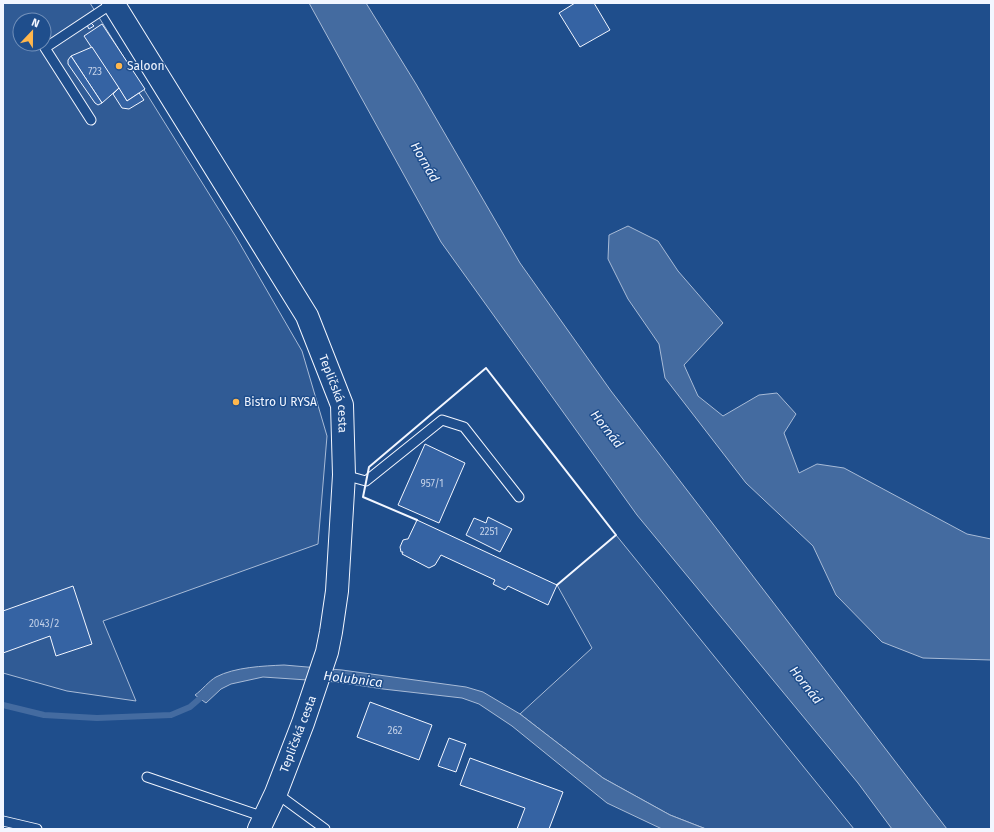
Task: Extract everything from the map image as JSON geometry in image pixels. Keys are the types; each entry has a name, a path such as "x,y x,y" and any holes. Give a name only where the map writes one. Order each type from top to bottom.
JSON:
{"street":[{"name":"Tepličská cesta","path":"113,3 307,316 342,404 344,475 335,612 327,652 311,701 276,793 262,823"}],"lane":[{"path":"91,120 45,48 113,3"},
{"path":"344,475 366,481 442,420 464,428 520,497"},
{"path":"147,777 262,823"},
{"path":"276,793 325,829"},
{"path":"3,821 37,829"}],"shaded area":[{"path":"3,3 90,3 236,237 302,351 327,436 318,544 103,621 136,701 67,691 3,673"},
{"path":"616,535 854,829 706,829 670,815 603,778 520,714 592,648 557,585"}],"water":[{"name":"Hornád","path":"309,3 366,3 416,84 520,263 611,391 947,829 892,829 858,783 637,515 441,242"},
{"path":"628,226 658,241 678,271 723,323 684,365 698,396 723,416 759,395 777,393 796,414 784,433 799,473 817,464 844,468 967,534 991,539 991,660 923,658 882,642 836,595 813,546 746,483 665,378 659,344 628,299 608,259 609,235"},
{"path":"284,665 342,670 466,687 483,692 520,714 603,778 670,815 706,829 662,829 607,803 512,726 479,704 462,698 337,682 263,677 231,684 221,689 206,703 195,695 216,677 232,671"}],"building":[{"path":"575,3 594,3 610,30 580,47 559,13"},
{"path":"91,23 94,26 89,29 87,25"},
{"path":"102,24 145,89 127,101 84,36"},
{"path":"92,47 119,88 102,103 71,56"},
{"path":"71,56 102,103 98,105 95,103 68,64 68,60"},
{"path":"119,88 127,101 139,93 144,100 129,109 122,108 113,94"},
{"path":"425,444 465,463 439,523 398,505"},
{"path":"488,517 512,529 500,552 466,535 474,518 486,523"},
{"path":"417,520 557,585 548,605 508,586 505,590 493,584 495,580 441,555 435,565 429,568 402,554 403,552 401,552 400,547 403,540 408,539"},
{"path":"73,586 92,644 56,656 50,636 3,653 3,611"},
{"path":"370,702 432,725 419,760 357,737"},
{"path":"449,738 466,744 456,772 438,766"},
{"path":"470,758 563,792 549,829 517,829 525,808 460,785"}],"waterway":[{"name":"Holubnica","path":"3,705 44,715 97,718 171,715 190,707 205,694"}],"wall":[{"path":"417,520 363,497 369,467 486,368 616,535 557,585"}],"place":[{"name":"Saloon","path":"119,66"},
{"name":"Bistro U RYSA","path":"236,402"}]}
